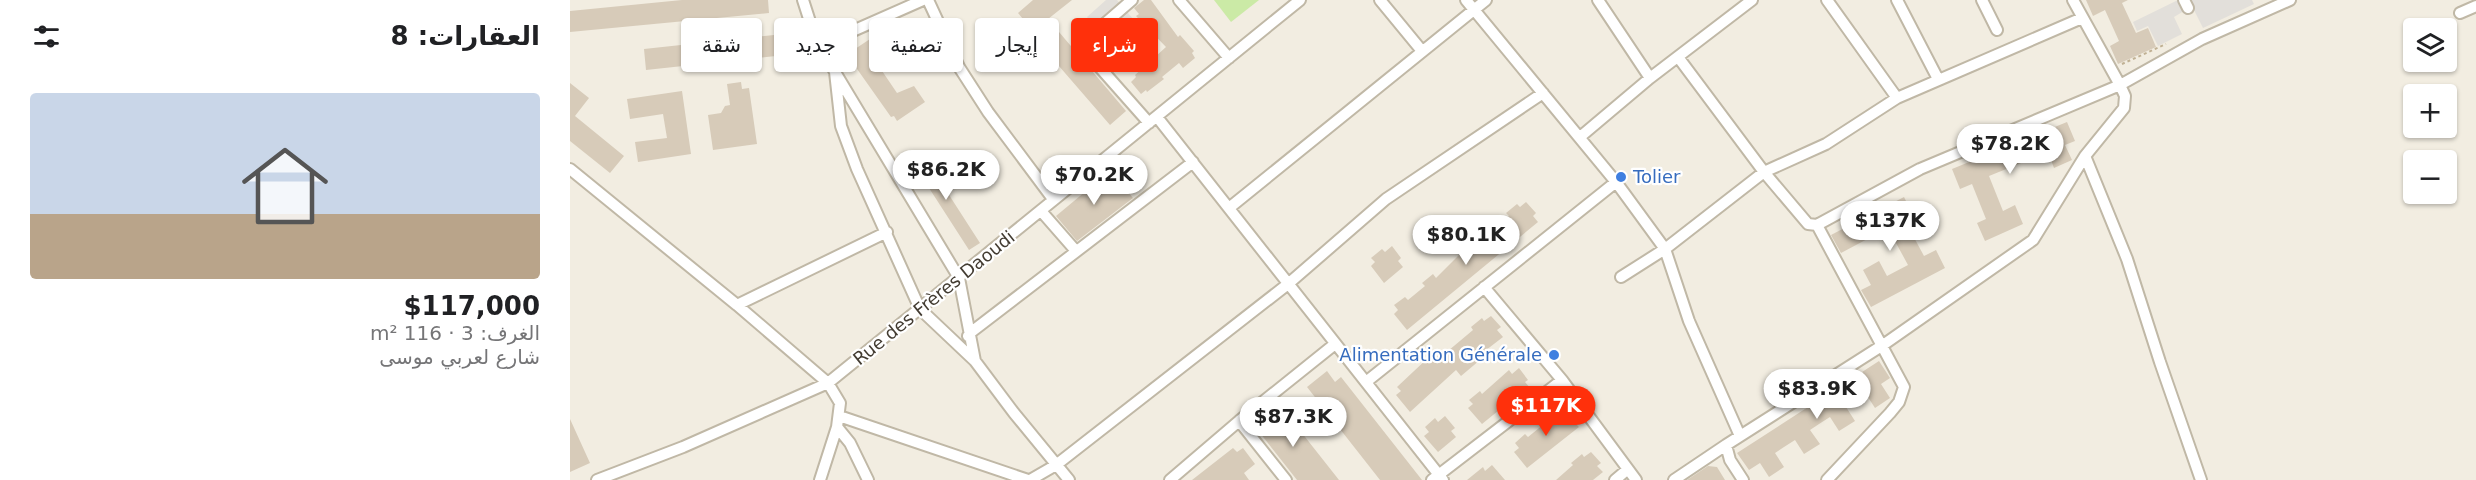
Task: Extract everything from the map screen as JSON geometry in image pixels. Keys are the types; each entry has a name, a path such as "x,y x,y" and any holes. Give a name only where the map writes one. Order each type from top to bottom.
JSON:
{"street":[{"path":"802,0 808,18"},
{"path":"857,29 923,0"},
{"path":"928,0 959,67 1053,199"},
{"path":"1132,0 1080,45 1193,162 1366,382 1438,478 1562,380"},
{"path":"1179,0 1229,58"},
{"name":"Rue des Frères Daoudi","path":"597,480 683,447 828,383 1300,0"},
{"path":"1380,0 1422,51"},
{"path":"1466,0 1616,182 1665,249 1689,321 1740,436"},
{"path":"1229,208 1486,0"},
{"path":"1598,0 1650,78"},
{"path":"1580,137 1650,78 1752,0"},
{"path":"1827,0 1897,98"},
{"path":"1897,0 1938,80"},
{"path":"1982,0 1997,30"},
{"path":"1674,480 1883,345 2033,240 2085,156 2124,108 2125,96 2120,85 2073,0"},
{"path":"1678,57 1764,172 1808,224 1817,225 1920,168 2120,85 2202,39 2290,0"},
{"path":"2460,13 2476,6"},
{"path":"1622,277 1665,249 1764,172 1827,144 1897,98 2082,18"},
{"path":"835,72 841,126 857,169 887,231 920,309 975,361 1069,480"},
{"path":"835,72 959,278 975,361"},
{"path":"838,422 1029,480 1056,465 1288,285 1386,199 1542,93"},
{"path":"2085,156 2127,259 2201,480"},
{"path":"962,350 969,333 1193,162"},
{"path":"570,169 737,305 828,383 840,403 838,422 820,480"},
{"path":"1366,382 1616,182"},
{"path":"1041,211 1076,251"},
{"path":"1817,225 1904,387 1899,402 1827,480"},
{"path":"737,305 887,231"},
{"path":"1484,287 1562,380 1636,480"},
{"path":"1170,480 1335,344"},
{"path":"1239,421 1286,480"},
{"path":"838,422 868,480"},
{"path":"1725,445 1730,460 1743,480"},
{"path":"1615,480 1628,469"}],"path":[{"path":"2110,69 2167,44"}],"green space":[{"path":"1214,0 1259,0 1231,22"}],"shaded area":[{"path":"1106,0 1117,0 1132,18 1088,18"},
{"path":"2178,0 2184,11 2174,17 2182,34 2158,46 2148,26 2137,31 2133,22"},
{"path":"2189,0 2252,0 2254,4 2203,28"}],"building":[{"path":"682,0 768,0 769,13 717,18 681,18 681,21 570,32 570,11"},
{"path":"1033,0 1072,0 1049,18 1022,18 1018,13"},
{"path":"1144,0 1151,0 1178,37 1180,35 1194,51 1192,53 1195,58 1183,68 1179,63 1162,77 1164,79 1141,94 1131,82 1138,72 1158,72 1158,54 1166,47 1158,39 1158,18 1138,18 1136,16 1139,14 1134,8"},
{"path":"2086,0 2128,0 2122,3 2136,33 2148,28 2156,47 2118,64 2110,46 2119,41 2105,10 2093,16"},
{"path":"1059,32 1071,46 1071,72 1093,72 1126,111 1110,125 1059,66"},
{"path":"774,35 774,56 762,58 762,36"},
{"path":"869,40 869,72 883,72 897,93 914,86 925,102 897,121 894,116 891,117 857,69 857,48"},
{"path":"681,45 681,66 646,70 644,49"},
{"path":"741,82 742,89 749,88 757,144 713,150 708,115 721,113 725,106 730,105 727,84"},
{"path":"570,83 589,98 575,116 624,156 610,173 570,141"},
{"path":"682,91 691,154 638,162 635,142 667,138 663,114 630,119 627,99"},
{"path":"2067,122 2075,141 2065,145 2072,160 2054,168 2048,152 1989,176 2003,211 2015,205 2023,224 1985,241 1977,223 1986,219 1972,184 1960,189 1952,169"},
{"path":"922,153 980,243 969,250 911,160"},
{"path":"1110,171 1133,198 1077,241 1056,216"},
{"path":"1904,197 1913,215 1904,219 1924,256 1936,250 1945,268 1871,307 1861,290 1871,285 1863,270 1879,261 1887,276 1908,265 1888,228 1841,253 1831,235"},
{"path":"1526,202 1536,213 1533,216 1538,222 1407,330 1394,314 1398,310 1394,305 1405,297 1408,300 1425,286 1422,283 1433,274 1436,278 1462,252 1464,255 1482,240 1478,236 1489,228 1492,231 1509,216 1506,213 1517,204 1520,207"},
{"path":"1392,246 1401,258 1398,261 1403,267 1384,283 1371,266 1375,262 1371,258 1382,249 1385,252"},
{"path":"1491,316 1501,327 1497,330 1503,337 1477,357 1480,360 1461,376 1456,370 1410,412 1396,395 1401,391 1397,387 1430,356 1433,360 1440,354 1442,356 1473,330 1471,327 1482,318 1484,321"},
{"path":"1879,361 1890,378 1881,384 1890,398 1875,408 1866,394 1855,401 1846,407 1855,421 1839,431 1830,417 1819,424 1810,430 1820,444 1804,454 1795,440 1784,447 1775,453 1784,467 1769,477 1760,463 1749,470 1737,453"},
{"path":"1519,368 1528,380 1525,382 1530,388 1512,404 1509,402 1482,424 1468,408 1473,404 1469,400 1480,391 1482,394 1509,370 1512,374"},
{"path":"1327,371 1335,382 1341,377 1422,480 1380,480 1307,387"},
{"path":"1567,407 1577,418 1573,421 1579,427 1527,468 1514,452 1519,448 1515,443 1525,434 1528,437 1549,420 1547,418 1558,409 1560,412"},
{"path":"1274,409 1277,413 1283,409 1339,480 1297,480 1253,424"},
{"path":"1445,416 1455,428 1451,431 1456,437 1438,452 1424,436 1429,432 1425,427 1435,418 1438,422"},
{"path":"570,419 590,463 570,472"},
{"path":"1233,448 1237,452 1243,448 1255,464 1244,473 1249,480 1192,480"},
{"path":"1591,452 1601,463 1597,466 1603,472 1593,480 1556,480 1582,454 1584,457"},
{"path":"1492,465 1505,480 1467,480 1483,467 1485,471"},
{"path":"1708,466 1717,467 1725,480 1687,480"}],"place":[{"name":"Tolier","path":"1621,177"},
{"name":"Alimentation Générale","path":"1554,355"}]}
